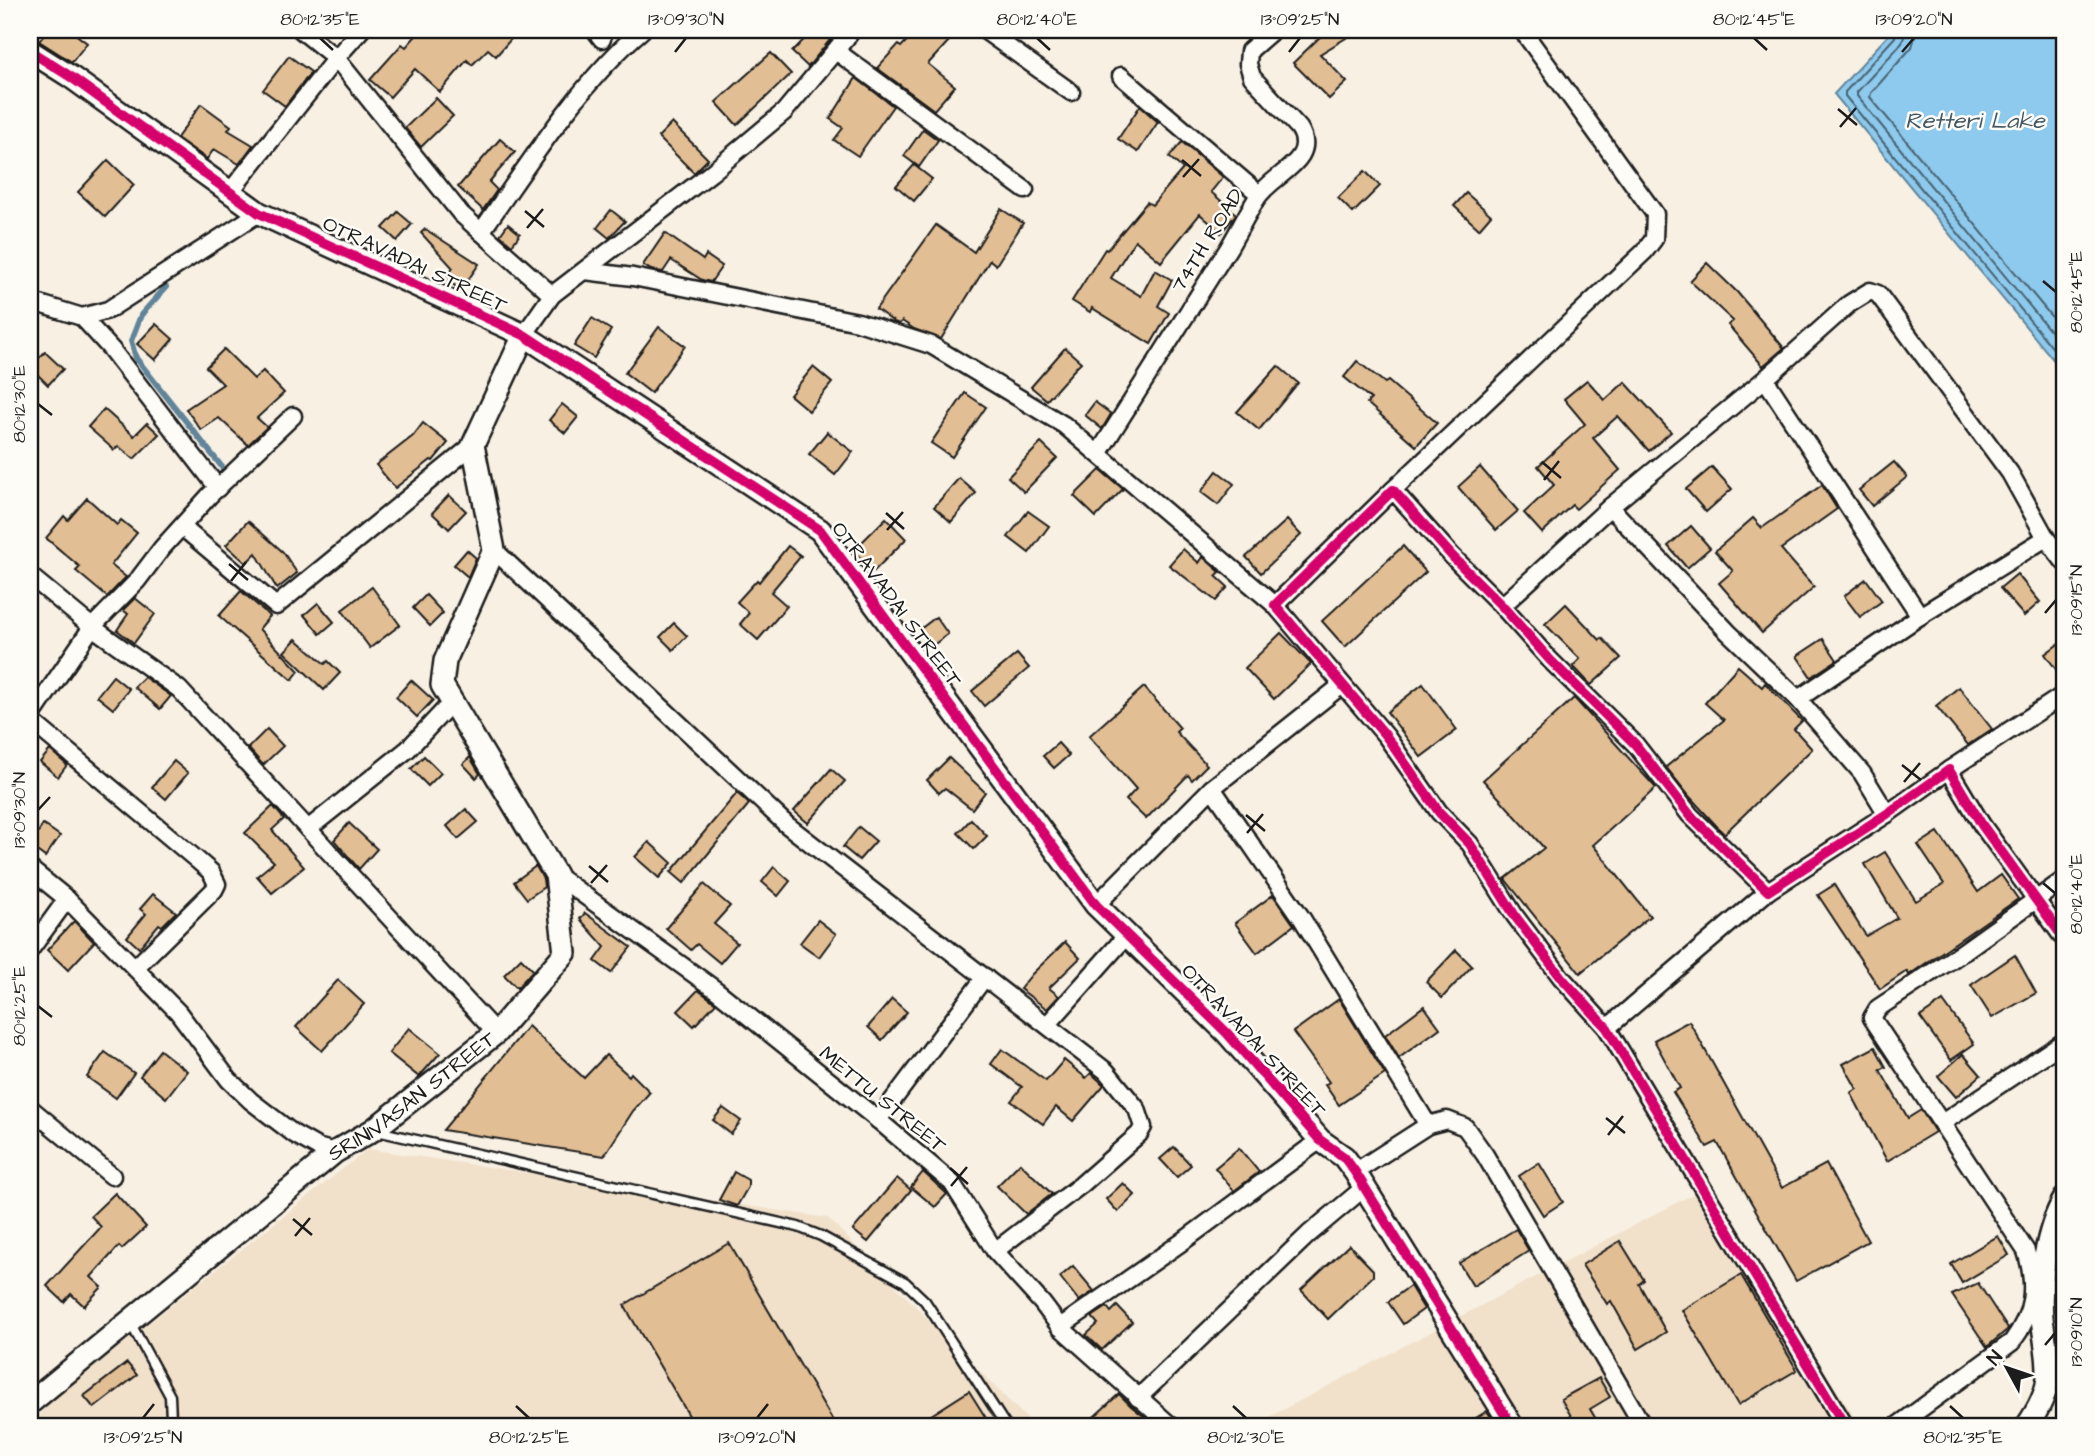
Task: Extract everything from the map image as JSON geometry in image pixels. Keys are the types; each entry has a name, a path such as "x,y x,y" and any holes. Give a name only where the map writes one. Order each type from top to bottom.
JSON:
{"street":[{"path":"301,30 336,58 461,214 552,295"},
{"path":"230,191 360,30"},
{"path":"481,232 583,92 617,51 642,30"},
{"path":"984,30 1071,92"},
{"name":"74TH ROAD","path":"1097,454 1230,245 1259,194 1297,160 1305,148 1304,136 1252,77 1248,64 1249,51 1273,30"},
{"path":"1275,605 1392,490 1644,252 1654,239 1655,214 1522,30"},
{"path":"182,527 276,606 472,445 523,335 552,295 711,173 784,112 850,31"},
{"name":"OTRAVADAI STREET","path":"30,51 71,77 259,214 523,335 820,530 1096,905 1227,1033 1320,1140 1344,1157 1512,1426"},
{"path":"836,51 1025,190"},
{"path":"1121,76 1259,194"},
{"path":"82,317 108,310 259,214"},
{"path":"585,271 633,277 833,317 931,345 1064,425 1275,605 1386,736 1438,812 1470,844 1515,916 1561,977 1607,1028 1845,1426"},
{"path":"1502,606 1610,508 1765,379 1849,304 1870,291 1878,294 2010,473 2046,538 2065,562"},
{"path":"30,301 82,317 111,349 218,488"},
{"path":"1765,379 1920,616"},
{"path":"135,968 214,890 216,879 196,859 30,719 92,627 137,581 218,488 293,416"},
{"path":"472,445 494,550 787,825 1048,1024 1106,1071 1138,1109 1143,1127 1139,1134 1081,1185 995,1251"},
{"path":"1392,490 1550,660 1635,744 1690,815 1768,891"},
{"path":"1610,508 1728,632 1798,699 1862,773 1887,814"},
{"path":"1798,699 1920,616 2046,538"},
{"name":"SRINIVASAN STREET","path":"30,1403 335,1152 373,1130 496,1033 565,953 556,875 442,685 445,660 494,550"},
{"path":"30,576 92,627 179,689 496,1033"},
{"path":"1096,905 1212,788 1342,685"},
{"path":"1607,1028 1768,891 2065,694"},
{"path":"308,829 408,749 452,702"},
{"path":"1949,770 1982,825 2065,940"},
{"path":"1212,788 1301,917 1428,1125"},
{"path":"30,869 67,899 178,1012 229,1080 251,1101 294,1134 317,1147 335,1152"},
{"name":"METTU STREET","path":"556,875 716,990 952,1184 995,1251 1060,1327 1171,1426"},
{"path":"1897,1426 2012,1342 2033,1301 2032,1272 2026,1251 1872,1018 1878,1007 2065,879"},
{"path":"30,950 67,899"},
{"path":"1048,1024 1127,935"},
{"path":"878,1121 985,977"},
{"path":"1942,1123 2065,1041"},
{"path":"30,1108 111,1176"},
{"path":"1138,1398 1309,1234 1360,1179 1428,1125 1447,1120 1465,1127 1485,1155 1643,1426"},
{"path":"1060,1327 1182,1242 1320,1140"},
{"path":"2027,1426 2035,1414 2048,1378 2042,1313 2046,1251 2058,1209 2065,1198"}],"lane":[{"path":"373,1130 798,1227 821,1236 905,1282 925,1301 1006,1426"},
{"path":"130,1321 170,1396 169,1426"}],"shaded area":[{"path":"368,1149 828,1218 1034,1426 31,1426 48,1403"},
{"path":"1707,1187 1860,1426 1252,1426"}],"water":[{"name":"Retteri Lake","path":"1893,30 2065,30 2065,374 1834,94"}],"building":[{"path":"48,30 70,30 87,43 72,62 39,41"},
{"path":"421,30 519,30 496,56 488,49 472,65 467,60 440,92 415,69 390,97 370,80 402,44 406,47"},
{"path":"813,30 819,30 830,40 808,67 792,52"},
{"path":"917,30 959,30 928,64 955,86 934,110 877,68 898,45 901,47"},
{"path":"1327,30 1359,30 1320,54 1347,82 1329,99 1293,63"},
{"path":"771,53 791,74 737,125 716,102"},
{"path":"289,56 311,72 285,106 263,90"},
{"path":"856,78 893,106 858,156 834,140 843,128 830,119"},
{"path":"436,98 453,116 421,147 405,128"},
{"path":"201,104 231,126 228,130 253,145 239,164 214,149 207,159 177,138"},
{"path":"1140,106 1158,122 1138,152 1118,139"},
{"path":"672,123 708,159 694,173 658,137"},
{"path":"923,129 938,140 919,167 904,156"},
{"path":"500,139 515,152 489,182 497,190 483,210 458,187"},
{"path":"1182,142 1223,177 1211,192 1236,214 1221,233 1200,214 1161,262 1135,240 1111,278 1141,296 1155,270 1172,280 1158,306 1169,313 1151,344 1092,308 1090,312 1072,301 1105,249 1107,250 1147,202 1152,205 1183,169 1169,157"},
{"path":"108,160 134,185 105,217 78,192"},
{"path":"914,165 932,179 914,201 896,186"},
{"path":"1365,171 1380,186 1353,213 1338,198"},
{"path":"1466,193 1491,215 1479,229 1454,206"},
{"path":"1001,209 1023,223 996,265 990,260 941,339 914,329 902,321 899,324 894,322 876,309 936,225 974,252"},
{"path":"611,210 625,221 609,238 597,228"},
{"path":"398,212 412,224 397,241 383,228"},
{"path":"508,224 520,234 512,245 500,235"},
{"path":"425,229 479,264 461,290 445,279 453,268 421,233"},
{"path":"665,233 703,260 706,255 722,266 711,282 702,280 671,260 663,272 643,265"},
{"path":"1707,263 1737,292 1784,348 1763,366 1728,325 1733,321 1690,281"},
{"path":"592,318 611,330 594,358 574,346"},
{"path":"156,324 173,339 155,360 137,344"},
{"path":"659,327 685,346 651,393 625,373"},
{"path":"1065,348 1081,362 1047,400 1031,387"},
{"path":"224,349 254,379 263,371 284,393 257,418 267,427 248,445 219,418 201,430 186,409 223,384 206,367"},
{"path":"45,352 63,369 48,385 30,367"},
{"path":"1357,361 1385,383 1388,381 1437,423 1416,446 1367,403 1371,399 1344,377"},
{"path":"1278,366 1298,383 1259,430 1237,412"},
{"path":"813,367 832,383 809,411 790,395"},
{"path":"1587,380 1605,400 1625,382 1671,432 1649,451 1618,416 1593,438 1620,470 1576,509 1572,505 1542,533 1524,513 1554,485 1538,466 1585,424 1564,399"},
{"path":"965,393 986,407 952,457 931,443"},
{"path":"1095,402 1111,414 1102,429 1085,415"},
{"path":"562,404 578,417 565,433 549,420"},
{"path":"104,409 134,436 147,423 159,434 134,459 118,446 114,450 88,427"},
{"path":"423,423 448,443 433,461 395,488 376,465 413,436"},
{"path":"827,432 853,452 835,475 809,454"},
{"path":"1041,443 1057,458 1024,492 1008,477"},
{"path":"1894,462 1907,477 1872,506 1859,490"},
{"path":"1480,467 1518,511 1496,530 1458,487"},
{"path":"1712,467 1732,489 1706,512 1686,489"},
{"path":"1100,470 1123,489 1096,517 1074,496"},
{"path":"1217,471 1234,484 1218,505 1201,492"},
{"path":"959,478 976,493 951,522 934,507"},
{"path":"1822,485 1837,509 1781,549 1814,587 1762,633 1719,583 1733,571 1715,551 1753,518 1762,528"},
{"path":"449,495 466,511 449,529 432,513"},
{"path":"87,498 117,525 121,520 137,533 111,565 126,577 107,597 76,571 80,567 46,538 64,516 68,520"},
{"path":"1028,511 1049,526 1029,553 1008,537"},
{"path":"886,518 906,539 874,571 853,551"},
{"path":"1287,520 1301,535 1261,573 1246,557"},
{"path":"248,521 283,552 297,573 277,589 256,553 246,563 226,545"},
{"path":"1691,526 1710,548 1687,568 1668,546"},
{"path":"788,546 801,556 771,592 787,606 758,640 740,624 749,613 737,602 757,580 759,582"},
{"path":"1403,546 1426,572 1345,647 1322,621"},
{"path":"1183,549 1199,563 1203,557 1220,572 1216,576 1228,587 1216,601 1169,565"},
{"path":"467,550 476,558 468,577 454,565"},
{"path":"2017,574 2040,602 2024,616 2000,588"},
{"path":"1866,579 1882,601 1860,617 1844,596"},
{"path":"372,587 400,625 370,648 342,610"},
{"path":"241,591 270,616 259,629 299,671 292,680 219,616"},
{"path":"426,595 443,613 430,626 413,608"},
{"path":"135,598 155,614 134,643 117,630 128,614 123,610"},
{"path":"318,603 334,622 320,634 304,615"},
{"path":"1566,604 1621,658 1591,685 1573,666 1580,659 1545,624"},
{"path":"936,617 948,634 932,646 919,630"},
{"path":"674,623 687,636 673,650 660,637"},
{"path":"1281,633 1311,664 1274,699 1245,668"},
{"path":"296,639 325,664 328,661 340,673 324,690 284,652"},
{"path":"1823,639 1837,660 1811,677 1797,656"},
{"path":"2065,639 2065,682 2045,654"},
{"path":"1017,654 1029,668 984,706 972,691"},
{"path":"1738,666 1762,687 1765,683 1802,721 1794,729 1812,749 1724,834 1666,767 1724,720 1705,703"},
{"path":"113,676 129,689 113,709 97,696"},
{"path":"144,677 171,696 160,709 134,687"},
{"path":"411,680 433,700 417,717 396,697"},
{"path":"1423,684 1457,730 1421,757 1387,712"},
{"path":"1144,687 1180,728 1176,732 1207,765 1192,780 1188,775 1146,819 1126,800 1136,789 1089,736"},
{"path":"1959,687 1992,729 1968,745 1936,706"},
{"path":"1574,698 1656,788 1593,845 1650,916 1580,973 1505,879 1544,848 1483,780"},
{"path":"267,729 283,746 263,765 248,748"},
{"path":"1058,743 1069,755 1054,768 1043,756"},
{"path":"50,750 67,765 58,777 40,762"},
{"path":"424,756 441,773 428,786 411,769"},
{"path":"470,757 480,774 476,778 463,764"},
{"path":"949,758 985,792 972,809 945,788 939,793 927,780"},
{"path":"174,761 188,773 166,799 152,787"},
{"path":"831,769 845,781 808,823 794,811"},
{"path":"737,793 749,804 684,883 671,872"},
{"path":"273,806 284,819 272,830 304,867 272,893 257,876 274,862 245,833"},
{"path":"466,809 478,822 458,839 447,826"},
{"path":"971,819 987,836 974,849 958,833"},
{"path":"349,823 377,849 359,869 334,840"},
{"path":"43,824 60,836 45,857 30,846"},
{"path":"859,827 876,841 859,860 843,847"},
{"path":"1938,832 1978,892 2001,875 2018,899 1909,975 1907,971 1880,989 1818,895 1834,885 1866,936 1897,918 1865,864 1885,852 1916,901 1944,884 1918,845"},
{"path":"649,842 672,863 659,878 635,857"},
{"path":"536,866 544,887 527,899 514,882"},
{"path":"774,867 790,881 778,896 762,882"},
{"path":"704,884 730,906 714,924 737,943 720,963 697,944 691,950 666,928"},
{"path":"153,894 176,912 162,926 159,924 139,948 127,937 146,914 140,909"},
{"path":"1273,895 1294,925 1257,953 1235,923"},
{"path":"585,913 631,947 611,973 595,961 605,947 580,919"},
{"path":"818,920 836,934 819,957 800,943"},
{"path":"74,921 94,942 68,970 47,950"},
{"path":"1065,942 1080,958 1049,988 1059,996 1047,1009 1020,989"},
{"path":"1456,950 1472,966 1442,998 1426,982"},
{"path":"2015,955 2036,993 1992,1018 1971,985"},
{"path":"521,958 533,970 517,988 504,975"},
{"path":"338,980 364,1004 322,1051 296,1027"},
{"path":"698,990 716,1003 694,1026 678,1011"},
{"path":"892,999 907,1012 882,1040 868,1027"},
{"path":"1339,999 1385,1074 1339,1105 1325,1085 1329,1082 1293,1032"},
{"path":"1943,1001 1974,1044 1951,1060 1920,1017"},
{"path":"1424,1006 1440,1028 1399,1058 1385,1035"},
{"path":"1689,1021 1782,1188 1826,1164 1868,1241 1796,1281 1717,1142 1707,1147 1673,1092 1680,1088 1654,1040"},
{"path":"528,1026 584,1078 606,1055 629,1076 631,1073 650,1092 633,1111 604,1156 443,1130"},
{"path":"409,1028 440,1053 419,1077 389,1053"},
{"path":"1875,1047 1886,1067 1880,1070 1908,1118 1921,1110 1935,1132 1887,1161 1851,1093 1857,1089 1843,1064"},
{"path":"1002,1049 1046,1081 1064,1060 1086,1078 1091,1073 1104,1085 1073,1121 1056,1107 1043,1124 1011,1101 1022,1087 991,1064"},
{"path":"160,1050 187,1071 166,1098 140,1076"},
{"path":"105,1052 134,1073 116,1098 87,1077"},
{"path":"1963,1054 1981,1075 1956,1097 1938,1076"},
{"path":"723,1108 741,1121 731,1134 713,1120"},
{"path":"1174,1147 1191,1165 1177,1177 1160,1159"},
{"path":"1239,1148 1259,1172 1234,1191 1215,1168"},
{"path":"1020,1163 1052,1194 1026,1214 997,1186"},
{"path":"1539,1163 1563,1202 1543,1215 1519,1176"},
{"path":"734,1172 748,1180 748,1187 737,1206 719,1200"},
{"path":"923,1172 947,1194 935,1207 911,1187"},
{"path":"897,1178 911,1190 868,1242 853,1230"},
{"path":"1123,1183 1135,1195 1118,1212 1106,1199"},
{"path":"115,1193 146,1227 122,1249 119,1246 91,1277 102,1287 84,1306 71,1294 64,1302 47,1286 101,1227 91,1216"},
{"path":"1516,1229 1529,1251 1473,1286 1459,1263"},
{"path":"1998,1236 2009,1255 1962,1283 1951,1264"},
{"path":"1620,1241 1644,1280 1639,1284 1666,1332 1638,1349 1611,1301 1607,1304 1582,1265"},
{"path":"729,1243 836,1426 695,1426 624,1305"},
{"path":"1349,1245 1373,1270 1373,1276 1328,1319 1301,1290"},
{"path":"1073,1266 1094,1291 1079,1301 1060,1277"},
{"path":"1741,1275 1797,1370 1738,1405 1682,1310"},
{"path":"1978,1283 2008,1329 1987,1347 1952,1295"},
{"path":"1410,1286 1424,1309 1403,1324 1388,1302"},
{"path":"1117,1306 1132,1322 1102,1350 1086,1335 1098,1324 1092,1317 1107,1307 1111,1312"},
{"path":"127,1363 137,1375 94,1408 84,1396"},
{"path":"1599,1378 1610,1397 1590,1409 1600,1426 1577,1426 1561,1399"},
{"path":"969,1391 991,1426 914,1426"},
{"path":"1119,1394 1131,1406 1156,1426 1084,1426"},
{"path":"1487,1411 1497,1426 1463,1426"}],"waterway":[{"path":"166,287 141,315 131,341 136,358 222,467"}],"cycle path":[{"path":"30,51 71,77 259,213 524,335 820,530 1096,905 1227,1033 1320,1140 1344,1157 1512,1426"},
{"path":"1845,1426 1607,1028 1561,977 1515,916 1470,844 1439,812 1386,736 1275,605 1393,490 1550,660 1635,744 1690,815 1768,891 1887,814 1949,770 1982,825 2065,940"}]}
